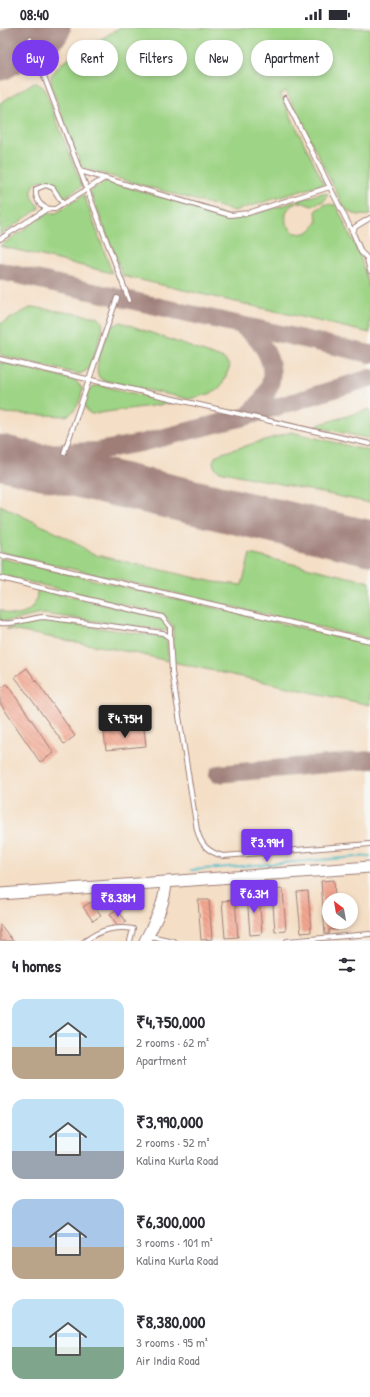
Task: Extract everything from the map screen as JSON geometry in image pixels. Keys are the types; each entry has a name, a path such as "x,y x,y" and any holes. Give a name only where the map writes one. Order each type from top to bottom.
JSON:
{"street":[{"path":"0,894 370,867"},
{"path":"146,938 162,908 166,895 166,882"}],"lane":[{"path":"30,39 129,300"},
{"path":"285,98 353,233 361,252 368,260 370,271"},
{"path":"80,171 230,215 248,212 330,187"},
{"path":"0,239 48,210 55,209 105,178"},
{"path":"48,210 41,205 36,196 36,189 41,186 46,185 53,188 63,204"},
{"path":"353,233 355,227 370,218"},
{"path":"64,453 117,298"},
{"path":"0,359 370,444"},
{"path":"0,555 370,641"},
{"path":"0,578 162,617 170,627 172,672 197,830 205,847 214,853 223,856 370,844"},
{"path":"0,622 17,622 32,618 44,617 163,633 170,638"},
{"path":"85,941 96,933 109,928 133,929 130,941"},
{"path":"287,941 370,934"},
{"path":"146,938 173,941"}],"green space":[{"path":"119,28 370,28 370,215 356,214 350,212 344,207 286,91 280,94 324,184 234,211 82,168 51,86 51,76 59,76 59,67 67,60 67,76 118,76 118,40 99,40"},
{"path":"33,83 37,83 44,88 82,186 63,198 53,184 43,180 36,183 32,189 32,194 40,208 0,235 0,103"},
{"path":"106,181 235,218 243,218 322,193 328,194 325,200 312,206 301,202 290,206 286,215 286,223 293,232 301,234 310,231 317,222 316,210 326,204 336,205 360,256 370,290 370,333 123,276 90,191"},
{"path":"84,195 112,273 0,246 48,213 56,213"},
{"path":"32,307 98,317 102,321 103,329 89,369 80,374 0,355 0,324"},
{"path":"121,322 224,359 230,366 222,385 217,390 209,394 189,399 102,380 98,376 97,370 100,355 110,327"},
{"path":"0,362 75,380 82,388 81,396 76,408 66,416 0,413"},
{"path":"99,385 173,403 92,414 88,412 84,405 90,390"},
{"path":"370,409 370,439 314,426"},
{"path":"291,432 370,451 370,503 219,471 215,468 213,462 215,457 219,454"},
{"path":"0,505 75,542 92,554 214,582 242,585 250,554 370,582 370,639 0,552"},
{"path":"0,558 370,644 370,705 173,662 173,626 163,614 0,575"},
{"path":"37,589 152,616 164,621 168,631 44,614 17,620 0,620 0,609 13,615 20,615 31,609 37,597"},
{"path":"34,620 44,620 163,637 167,642 168,661 135,653 6,629"}],"building":[{"path":"27,668 75,736 64,744 15,677"},
{"path":"7,684 54,753 40,762 0,703 0,689"},
{"path":"144,728 146,746 106,750 104,733"},
{"path":"334,880 335,893 322,893 322,894 321,881"},
{"path":"283,889 286,931 275,932 272,890"},
{"path":"308,891 311,932 301,933 297,892"},
{"path":"259,894 262,934 250,935 247,895"},
{"path":"198,900 209,900 212,939 201,940"},
{"path":"235,900 238,937 225,938 222,901"},
{"path":"91,902 101,915 93,921 83,907"},
{"path":"117,909 126,922 121,925 117,925 110,914"},
{"path":"0,924 13,941 0,941"},
{"path":"325,929 338,929 329,930 329,934 325,934"}],"waterway":[{"path":"191,870 370,856"}],"taxiway":[{"path":"0,271 370,354"},
{"path":"242,326 258,340 264,348 271,367 269,387 262,400 248,416"},
{"path":"0,450 38,453 97,451 141,443 248,416 370,378"},
{"path":"218,774 370,760"}],"runway":[{"path":"0,58 48,28"},
{"path":"0,457 370,543"}]}
